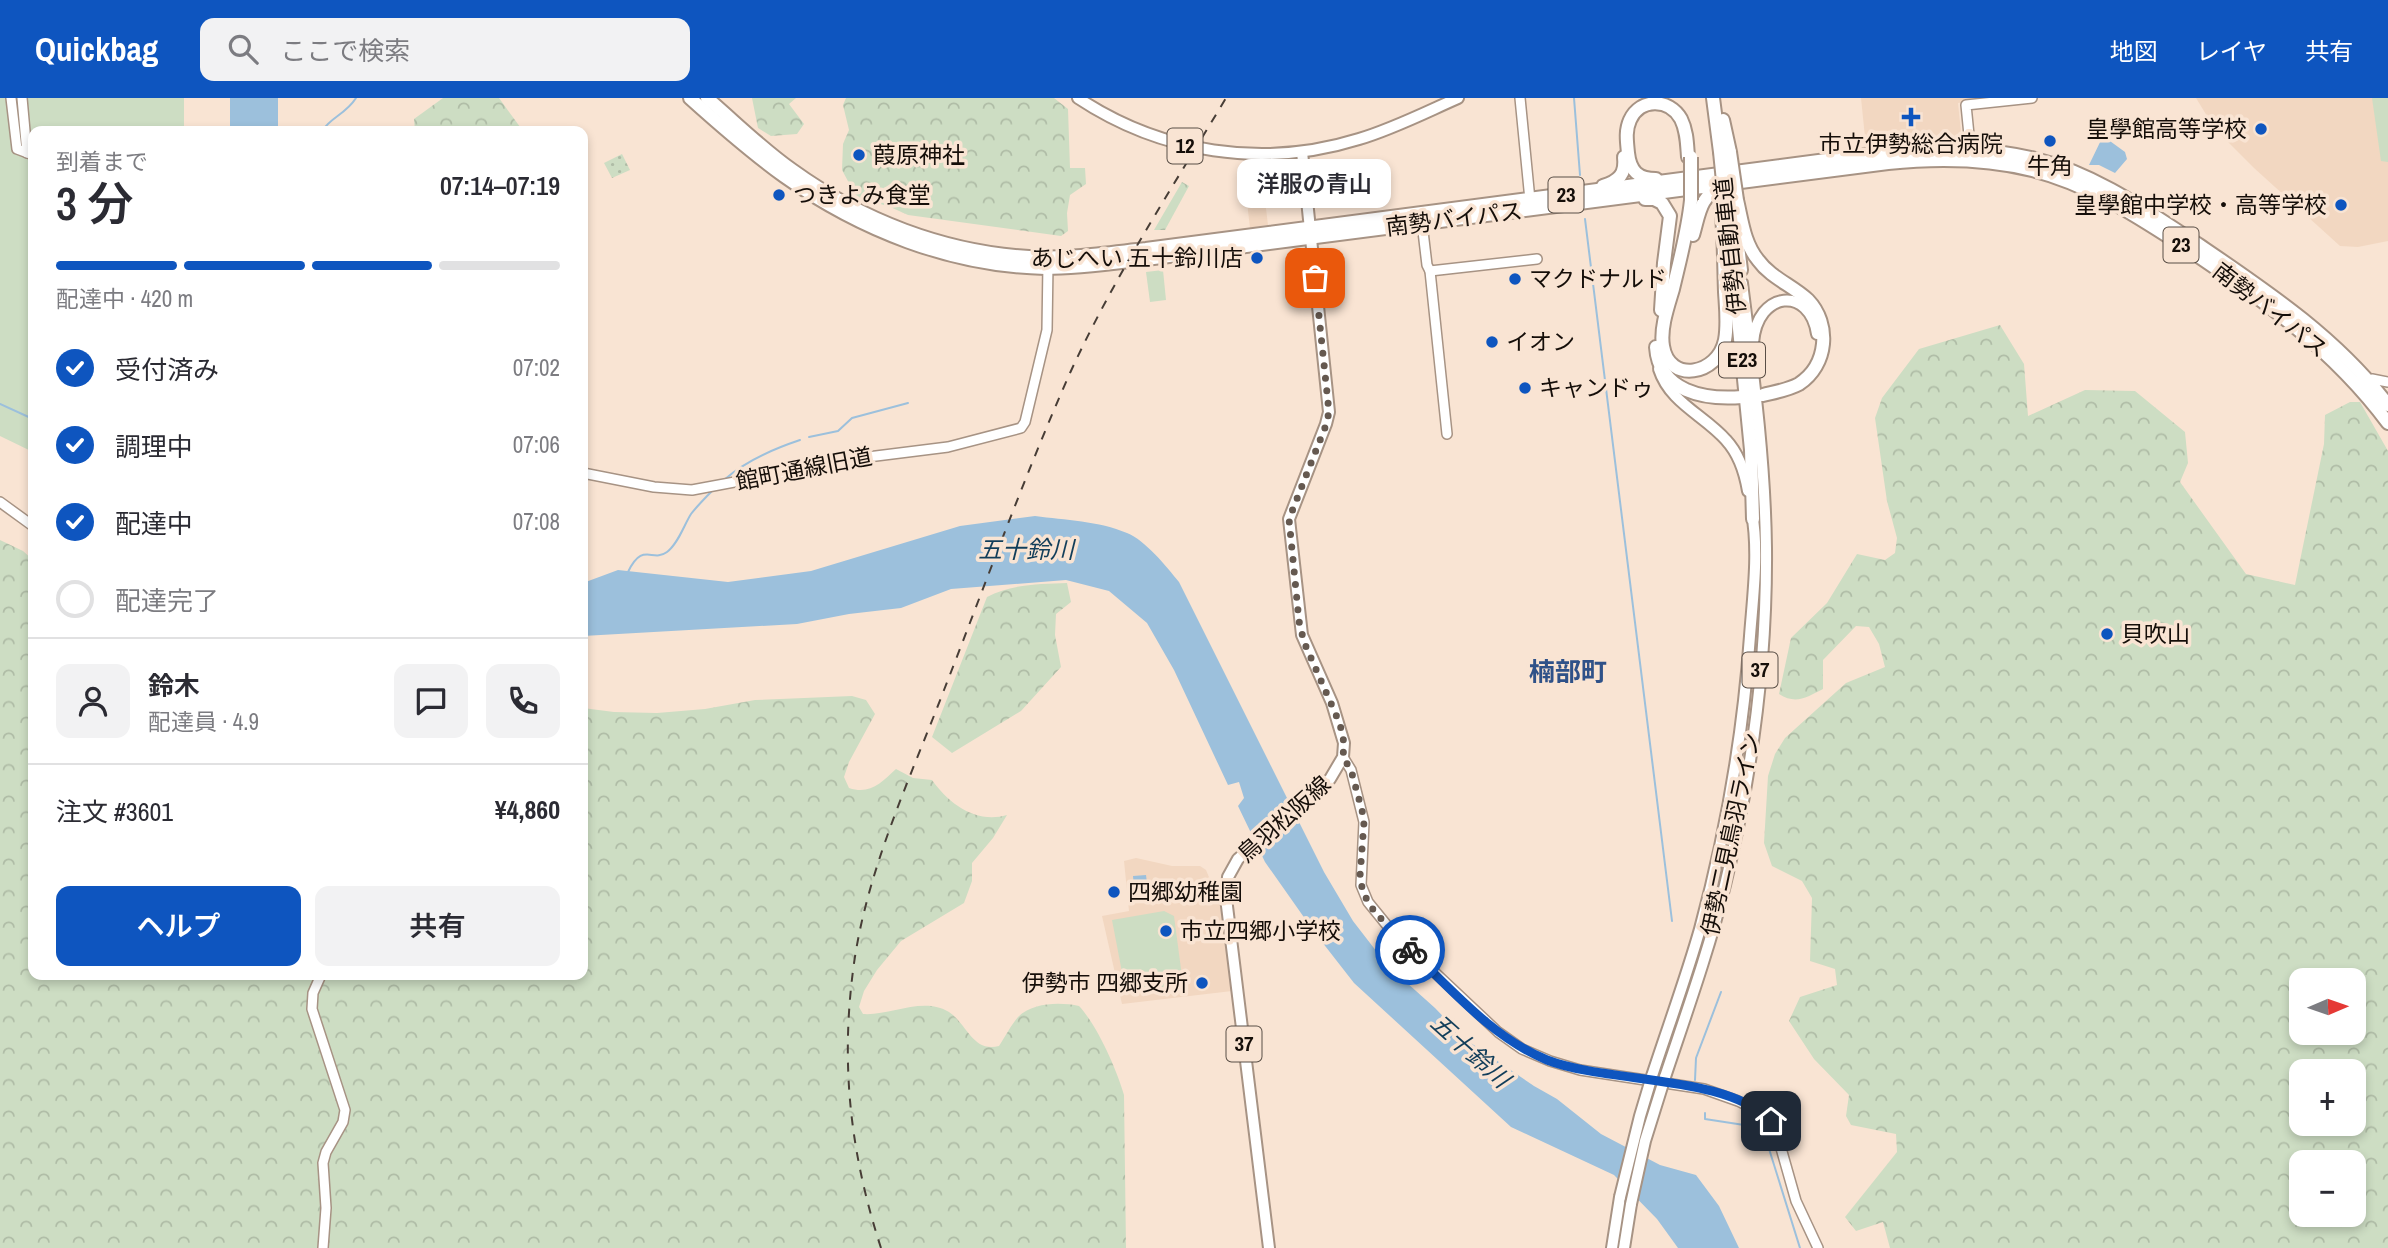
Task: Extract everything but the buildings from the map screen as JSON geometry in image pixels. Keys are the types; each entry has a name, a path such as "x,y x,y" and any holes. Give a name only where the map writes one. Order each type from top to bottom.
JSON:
{"highway":[{"name":"南勢バイパス","path":"690,98 786,177 830,205 878,230 931,249 1004,265 1311,232 1422,223 1741,172 1887,152 2021,156 2082,176 2126,198 2283,303 2337,348 2365,384 2388,423"},
{"name":"南勢バイパス","path":"707,98 791,169 828,194 873,218 914,234 974,249 1049,262"},
{"path":"1574,199 1611,184 1622,175 1625,167 1622,134 1625,118 1634,104 1647,98"},
{"path":"1663,315 1689,200 1690,157 1689,133 1684,116 1678,106 1665,98"},
{"name":"伊勢自動車道","path":"1715,98 1722,117 1723,152"},
{"name":"伊勢自動車道","path":"1715,98 1723,152"},
{"path":"1690,157 1683,124 1668,105 1659,102 1641,106 1629,121 1627,138 1631,166 1635,173 1644,178 1741,172"},
{"name":"E23","path":"1660,350 1673,364 1690,371 1699,370 1710,365 1725,341 1729,201 1723,152"},
{"name":"南勢バイパス","path":"1311,232 1530,200 1574,199 1971,154"},
{"path":"1663,315 1681,280 1705,198 1714,190 1759,179"},
{"path":"1574,199 1649,198 1666,206 1670,220 1664,263 1660,350"},
{"name":"伊勢自動車道","path":"1729,201 1742,284"},
{"name":"伊勢自動車道","path":"1729,201 1751,450 1753,519"},
{"name":"E23","path":"1729,201 1754,255 1769,273 1808,301 1818,315 1823,329 1823,350 1812,372 1792,387 1761,395"},
{"name":"E23","path":"1660,350 1665,374 1682,389 1708,397 1742,395"},
{"name":"南勢バイパス","path":"2365,384 2388,405"}],"main road":[{"name":"12","path":"1078,98 1125,125 1182,145 1251,155 1302,152"},
{"path":"1302,152 1379,133 1458,98"},
{"name":"鳥羽松阪線","path":"1269,1248 1226,898 1228,877 1232,867 1251,847 1330,779 1343,757 1344,743 1340,724 1301,635 1289,532 1290,514 1329,412 1302,152"},
{"name":"伊勢二見鳥羽ライン","path":"1624,1248 1645,1141 1725,886 1754,730 1762,658 1766,575 1764,484 1761,395 1742,284"},
{"name":"37","path":"1783,301 1797,303 1809,313 1816,328 1817,347 1813,359 1796,378 1761,395 1754,352 1757,322 1763,311 1772,304 1783,301"},
{"name":"37","path":"1660,350 1660,374 1672,393 1721,435 1735,453 1745,476 1753,519"},
{"name":"伊勢二見鳥羽ライン","path":"1612,1248 1620,1197 1640,1116 1702,921 1735,771 1749,659 1753,519"}],"street":[{"path":"11,98 17,149 28,153"},
{"path":"22,98 28,140"},
{"path":"1520,98 1530,200"},
{"path":"1971,154 1966,105 2032,98"},
{"path":"1422,223 1430,271 1447,434"},
{"path":"1430,271 1537,259"},
{"name":"館町通線旧道","path":"588,475 654,487 700,489 868,457 962,444 1024,426 1045,345 1049,262"},
{"path":"2365,384 2377,379 2388,382"},
{"path":"0,502 28,522"},
{"path":"1343,757 1351,770 1364,822 1361,885 1368,902 1394,934 1498,1032 1522,1049 1580,1070 1704,1089 1762,1113 1775,1127 1796,1201 1818,1248"},
{"path":"319,980 313,993 312,1009 345,1110 343,1122 326,1152 323,1163 326,1208 323,1248"}],"shaded area":[{"name":"市立伊勢総合病院","path":"1861,98 1991,98 1958,103 1961,132 1953,140 1923,140 1866,147"},
{"name":"皇學館中学校・高等学校","path":"2196,98 2388,98 2388,241 2358,247 2340,246 2215,129"},
{"path":"1299,169 1302,188 1264,192 1268,225 1250,228 1244,176"},
{"name":"市立四郷小学校","path":"1136,858 1172,866 1200,866 1206,870 1221,906 1230,947 1232,991 1122,1004 1102,916 1129,911 1124,861"}],"green space":[{"path":"0,98 184,98 184,126 28,126 28,450 0,436"},
{"path":"443,98 499,98 519,126 415,126 414,119"},
{"path":"752,98 796,98 789,104 804,124 797,134 771,136 758,128"},
{"path":"846,98 1054,98 1068,109 1070,168 1085,168 1086,184 1070,195 1068,231 1061,236 908,215 888,206 857,198 842,170 843,144 849,130 843,105"},
{"path":"2372,98 2388,98 2388,162 2381,161"},
{"path":"622,154 630,170 612,178 604,163"},
{"path":"1182,182 1189,186 1165,230 1154,230"},
{"path":"1163,270 1166,300 1150,302 1146,272"},
{"path":"2000,325 2024,364 2028,416 2085,390 2135,391 2185,432 2188,463 2180,482 2246,574 2295,585 2324,444 2325,415 2350,402 2360,402 2388,451 2388,1248 1890,1248 1883,1222 1856,1231 1845,1217 1897,1152 1896,1134 1851,1125 1846,1116 1849,1095 1814,1059 1789,1021 1800,997 1837,985 1835,969 1810,961 1812,898 1802,881 1772,866 1764,843 1768,776 1775,754 1785,738 1846,683 1885,667 1879,644 1869,627 1856,626 1823,660 1823,689 1796,699 1779,694 1791,638 1827,603 1857,554 1885,560 1895,553 1897,538 1887,501 1875,418 1882,398 1919,349"},
{"path":"0,540 28,556 28,980 588,980 588,709 657,713 705,709 755,700 852,696 866,700 875,714 849,762 844,777 849,788 869,789 896,769 913,778 932,780 947,797 964,810 985,817 1007,815 993,838 972,863 972,881 964,903 901,941 864,991 859,1007 863,1014 917,1006 939,1008 955,1017 976,1041 990,1047 999,1046 1018,1017 1031,1008 1056,1004 1079,1006 1106,1048 1124,1095 1126,1248 0,1248"},
{"path":"1067,583 1071,602 1056,614 1055,635 1061,667 1021,711 952,753 932,737 987,597 1016,587"},
{"path":"1164,911 1174,916 1183,984 1126,993 1112,920"}],"water":[{"path":"230,98 278,98 278,126 230,126"},
{"path":"2103,136 2125,152 2127,159 2115,173 2099,165 2089,165"},
{"name":"五十鈴川","path":"1035,516 1082,522 1105,526 1134,536 1155,554 1179,582 1324,872 1353,921 1387,965 1465,1039 1557,1099 1601,1134 1660,1165 1696,1175 1719,1206 1739,1248 1678,1248 1657,1219 1614,1175 1511,1127 1354,983 1265,862 1238,806 1244,798 1239,782 1228,785 1174,670 1147,623 1109,591 1066,580 951,589 901,608 797,624 588,636 588,581 618,570 728,582 811,571 960,526"},
{"path":"1146,875 1149,900 1135,901 1133,876"}],"waterway":[{"path":"326,126 356,98"},
{"path":"1574,98 1580,175"},
{"path":"1585,219 1672,921"},
{"path":"809,437 838,431 852,418 908,403"},
{"path":"0,404 28,417"},
{"path":"724,480 760,456 800,440"},
{"path":"628,572 638,557 648,554 662,555 671,549 691,514 713,490"},
{"path":"1695,1080 1696,1058 1721,992"},
{"path":"1705,1113 1705,1119 1757,1127 1765,1136 1800,1248"}],"railway":[{"path":"881,1248 856,1149 848,1048 852,979 858,941 876,868 1005,531 1070,373 1124,268 1226,98"}],"way so far":[{"path":"1315,278 1329,412 1289,519 1299,621 1301,635 1340,724 1345,750 1343,757 1351,770 1362,810 1364,822 1360,876 1363,893 1374,911 1410,950"}],"place":[{"name":"市立伊勢総合病院","path":"1911,117"},
{"name":"皇學館高等学校","path":"2261,129"},
{"name":"牛角","path":"2050,141"},
{"name":"葭原神社","path":"859,155"},
{"name":"つきよみ食堂","path":"779,195"},
{"name":"皇學館中学校・高等学校","path":"2341,205"},
{"name":"あじへい 五十鈴川店","path":"1257,258"},
{"name":"洋服の青山","path":"1315,278"},
{"name":"マクドナルド","path":"1515,279"},
{"name":"イオン","path":"1492,342"},
{"name":"キャンドゥ","path":"1525,388"},
{"name":"貝吹山","path":"2107,634"},
{"name":"四郷幼稚園","path":"1114,892"},
{"name":"市立四郷小学校","path":"1166,931"},
{"name":"伊勢市 四郷支所","path":"1202,983"}],"district":[{"name":"楠部町","path":"1568,672"}],"route":[{"path":"1410,950 1498,1032 1522,1049 1580,1070 1704,1089 1749,1106 1771,1121"}]}
